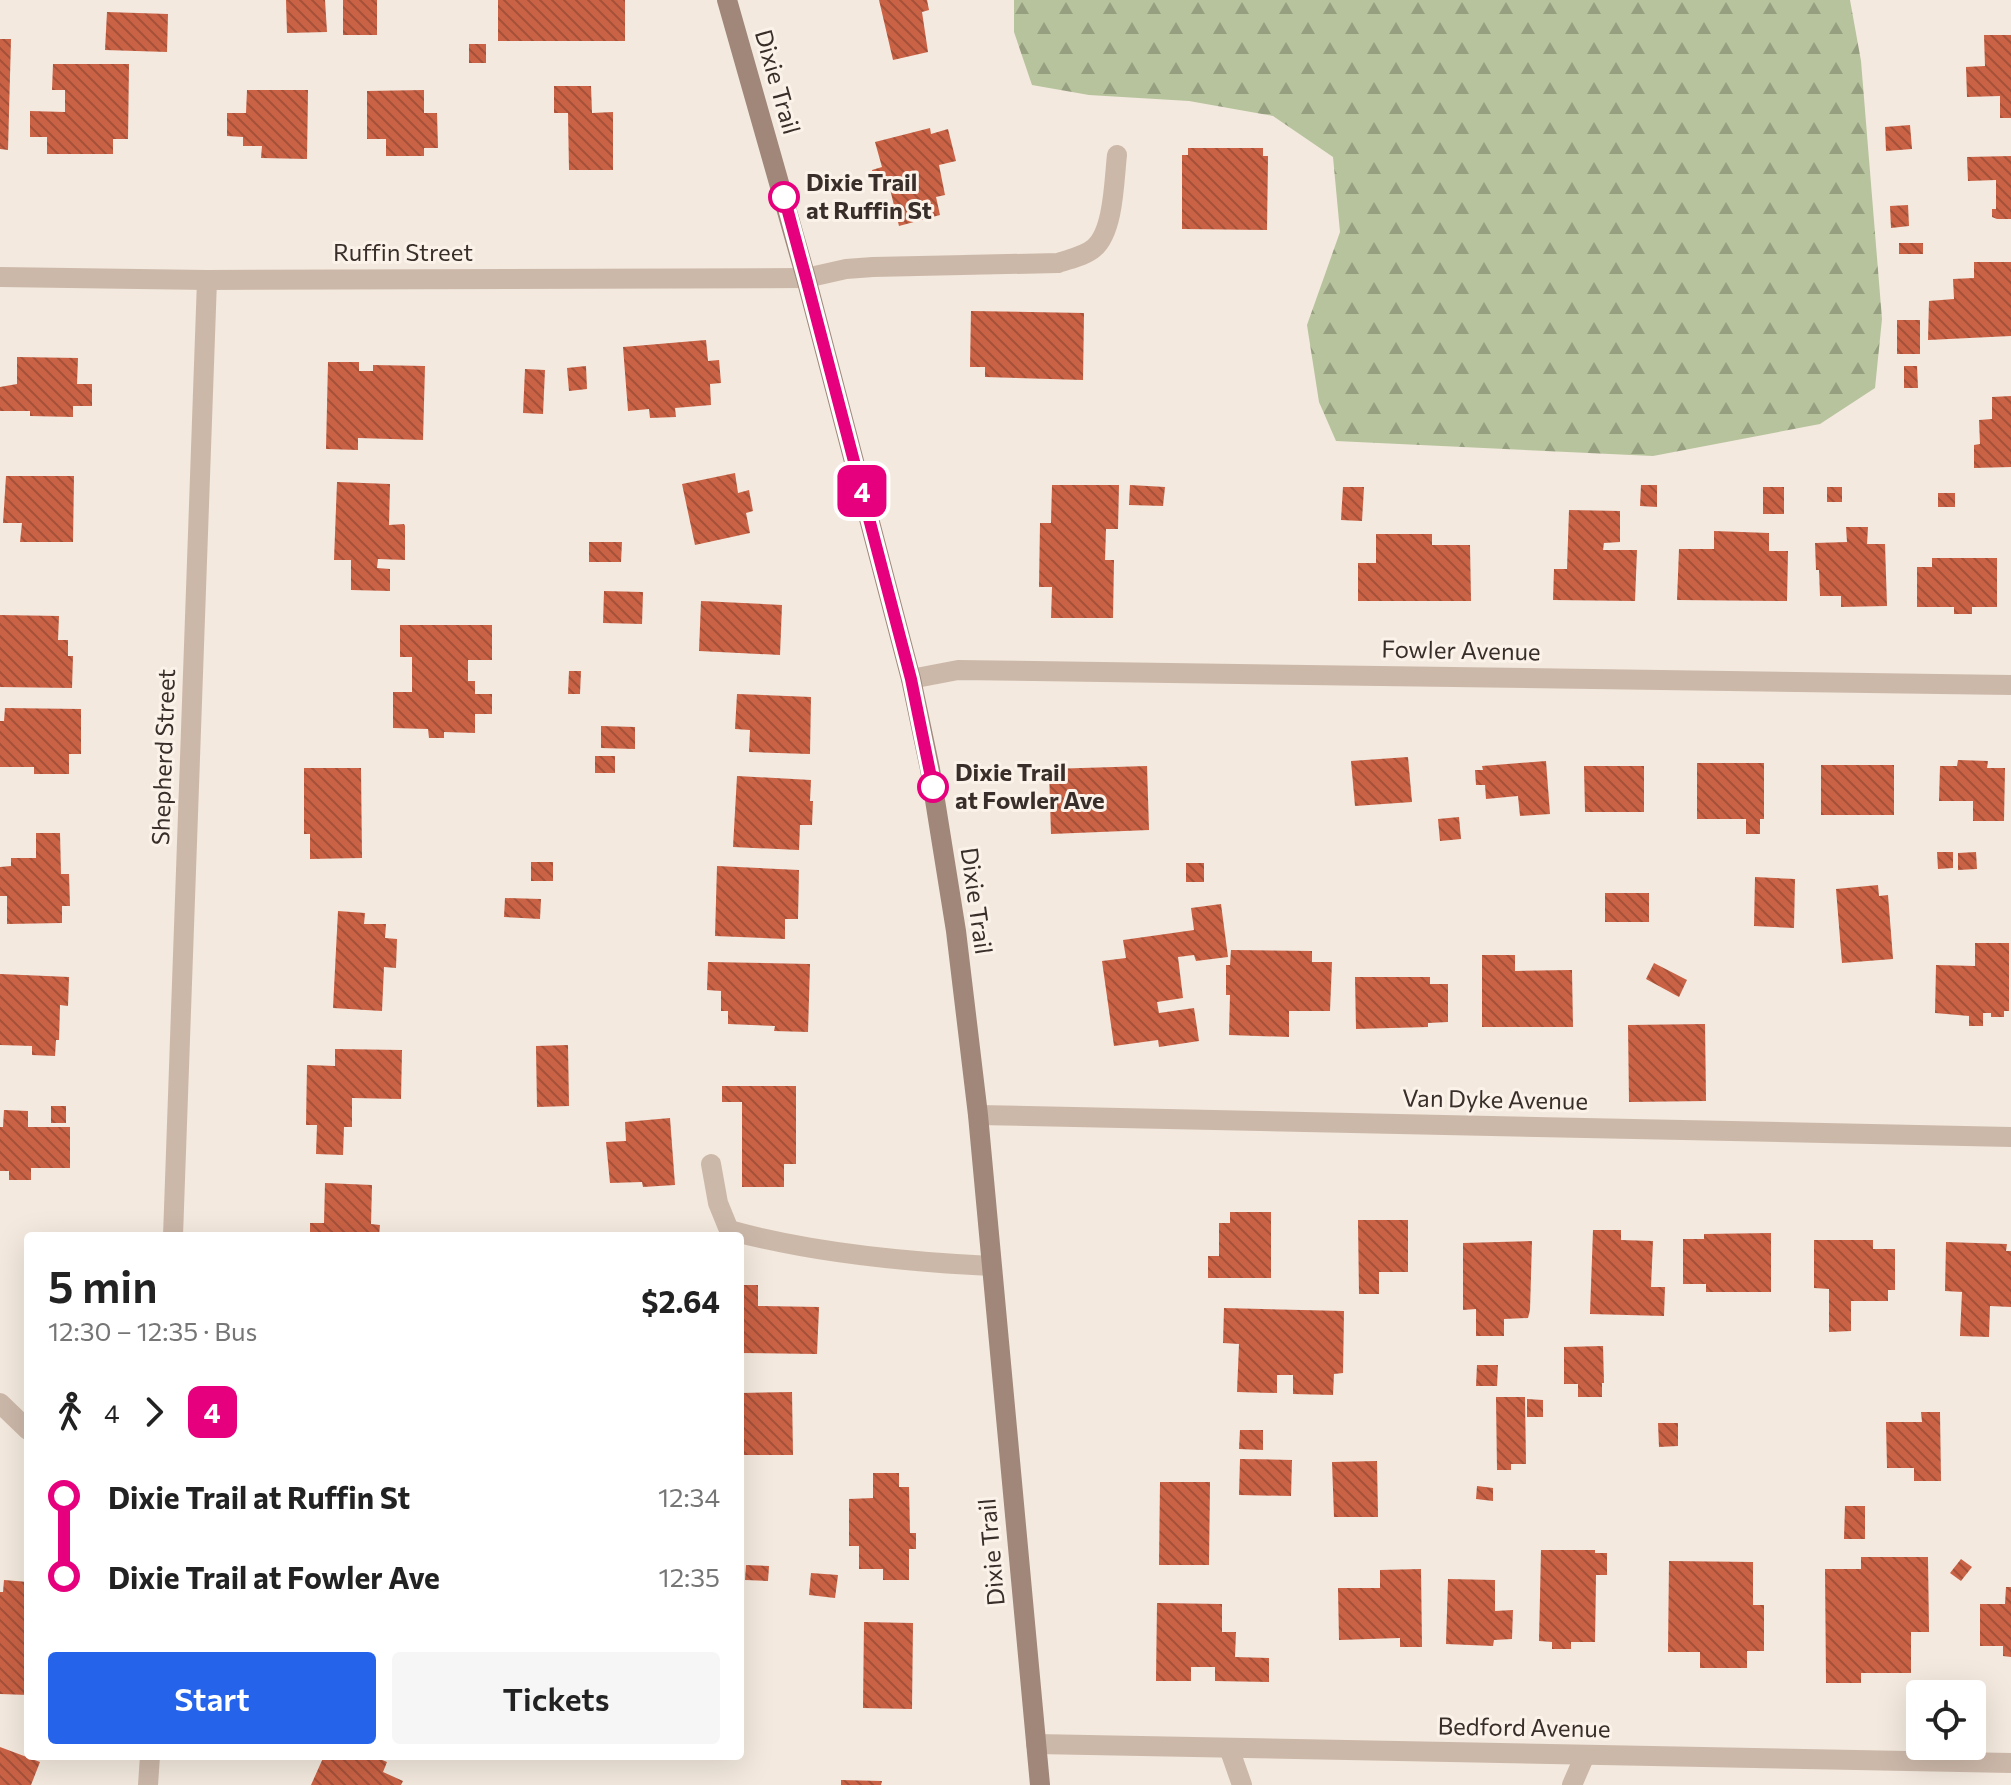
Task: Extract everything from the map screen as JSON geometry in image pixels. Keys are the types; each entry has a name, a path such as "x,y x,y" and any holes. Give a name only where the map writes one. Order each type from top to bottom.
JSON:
{"main road":[{"name":"Dixie Trail","path":"727,0 806,278 911,679 930,769 956,931 978,1115 1040,1785"}],"street":[{"name":"Ruffin Street","path":"0,277 207,280 806,278 846,269 873,267 1058,263 1093,249 1100,240 1107,226 1117,155"},
{"name":"Shepherd Street","path":"173,1232 207,280"},
{"name":"Fowler Avenue","path":"911,679 958,670 2011,685"},
{"name":"Van Dyke Avenue","path":"978,1115 2011,1137"},
{"path":"711,1164 718,1203 729,1230 736,1232"},
{"path":"744,1234 801,1246 938,1263 991,1266"},
{"path":"0,1403 24,1426"},
{"name":"Bedford Avenue","path":"1036,1744 2011,1763"},
{"path":"1229,1748 1242,1785"},
{"path":"1572,1785 1585,1755"},
{"path":"148,1785 150,1760"}],"green space":[{"path":"1014,0 1850,0 1861,61 1882,319 1875,388 1820,424 1653,456 1336,441 1319,402 1307,325 1340,232 1333,157 1273,116 1189,101 1089,95 1032,85 1014,32"}],"building":[{"path":"286,0 325,0 327,32 287,33"},
{"path":"343,0 377,0 377,35 343,35"},
{"path":"498,0 625,0 625,41 498,41"},
{"path":"879,0 927,0 929,10 922,12 928,52 893,60"},
{"path":"107,12 168,14 167,52 105,50"},
{"path":"1984,35 2011,35 2011,118 2000,118 2000,96 1967,97 1966,67 1985,66"},
{"path":"0,39 11,39 8,150 0,149"},
{"path":"469,44 486,44 486,63 469,63"},
{"path":"53,64 129,64 128,139 113,139 113,154 47,154 47,137 30,137 30,111 65,112 65,90 52,90"},
{"path":"554,86 591,86 592,113 613,112 613,170 569,170 568,113 554,113"},
{"path":"247,90 308,90 307,159 261,158 262,146 243,146 243,137 227,136 227,113 246,113"},
{"path":"424,90 424,113 437,113 438,148 424,148 424,156 386,156 386,139 367,139 367,91"},
{"path":"1910,125 1912,149 1886,151 1885,127"},
{"path":"930,128 931,134 948,129 956,161 939,165 945,195 936,197 940,215 899,226 890,189 877,192 872,170 882,167 875,142"},
{"path":"1188,148 1263,148 1263,156 1268,156 1267,230 1182,229 1182,155 1188,155"},
{"path":"2011,156 2011,219 1997,219 1992,217 1992,209 1996,209 1996,180 1968,181 1967,157"},
{"path":"1908,205 1909,226 1891,228 1890,206"},
{"path":"1899,243 1923,243 1923,254 1899,254"},
{"path":"1974,262 2011,262 2011,336 1928,340 1929,301 1954,299 1953,279 1974,278"},
{"path":"971,311 1084,313 1083,380 985,377 985,367 970,367"},
{"path":"1897,320 1920,320 1920,354 1897,354"},
{"path":"706,340 708,361 719,360 721,383 710,384 711,405 675,408 676,417 650,418 649,409 628,411 623,347"},
{"path":"17,357 78,358 77,384 92,384 92,406 73,406 73,417 30,416 30,411 0,411 0,387 17,384"},
{"path":"328,362 359,362 359,371 373,371 373,365 425,366 423,440 358,438 358,450 326,449"},
{"path":"586,366 587,389 569,391 567,368"},
{"path":"1904,366 1917,366 1918,388 1904,388"},
{"path":"525,369 545,370 543,414 523,413"},
{"path":"2011,396 2011,467 1974,468 1974,445 1980,444 1979,420 1992,419 1992,397"},
{"path":"735,473 738,493 749,490 753,511 746,513 750,533 695,545 682,484"},
{"path":"6,476 74,476 73,542 20,542 22,523 3,523"},
{"path":"337,482 390,484 389,525 405,526 405,560 378,559 377,568 390,569 390,591 351,590 351,560 334,560"},
{"path":"1052,485 1119,485 1118,529 1106,529 1105,560 1114,560 1113,618 1051,618 1052,587 1039,587 1040,523 1051,523"},
{"path":"1130,485 1165,487 1163,506 1129,505"},
{"path":"1641,485 1657,485 1657,507 1640,506"},
{"path":"1343,487 1364,487 1362,521 1341,520"},
{"path":"1763,487 1784,487 1784,514 1763,514"},
{"path":"1827,487 1842,487 1842,502 1827,502"},
{"path":"1938,493 1955,493 1955,507 1938,507"},
{"path":"1569,510 1620,511 1620,542 1604,543 1603,550 1637,550 1635,601 1553,600 1554,569 1567,569"},
{"path":"1846,527 1868,527 1867,544 1885,544 1887,606 1841,607 1841,596 1820,596 1815,543 1847,542"},
{"path":"1714,531 1769,533 1769,551 1788,551 1787,601 1677,600 1679,549 1714,549"},
{"path":"1376,534 1432,534 1432,545 1470,545 1471,601 1358,601 1358,563 1376,563"},
{"path":"589,542 622,542 621,562 589,562"},
{"path":"1932,558 1997,558 1997,607 1972,607 1972,614 1954,614 1954,607 1917,607 1917,567 1932,567"},
{"path":"604,591 643,592 642,624 603,623"},
{"path":"701,601 782,605 780,655 699,651"},
{"path":"0,615 59,616 58,640 68,640 68,656 73,656 72,688 0,687"},
{"path":"400,625 492,625 492,660 468,660 468,681 475,681 475,694 492,694 492,714 475,714 475,733 444,732 444,738 429,738 428,729 393,728 393,692 412,692 412,657 400,657"},
{"path":"569,671 581,671 580,694 568,694"},
{"path":"737,694 811,697 810,754 749,752 750,730 735,729"},
{"path":"5,708 81,709 81,754 69,754 69,774 34,774 34,767 0,767 0,721 4,721"},
{"path":"601,726 635,727 635,749 601,748"},
{"path":"595,756 615,756 615,773 595,773"},
{"path":"1408,757 1412,802 1355,806 1351,761"},
{"path":"1958,760 1988,761 1987,768 2005,768 2004,821 1973,821 1973,801 1939,801 1940,766 1957,766"},
{"path":"1546,761 1550,814 1520,816 1518,796 1486,799 1485,785 1476,785 1475,770 1483,770 1482,766"},
{"path":"1697,763 1764,763 1764,819 1760,819 1760,834 1746,834 1746,819 1697,819"},
{"path":"1821,765 1894,765 1894,815 1821,815"},
{"path":"1147,766 1149,830 1051,834 1049,769"},
{"path":"1584,766 1644,766 1644,812 1585,812"},
{"path":"304,768 361,768 362,858 310,859 310,834 304,834"},
{"path":"737,776 811,780 812,825 800,825 799,850 733,847"},
{"path":"1459,817 1461,839 1440,841 1438,819"},
{"path":"36,833 60,833 61,874 69,874 70,906 62,906 62,923 7,924 7,896 0,896 0,867 11,866 11,858 36,858"},
{"path":"1937,852 1953,852 1953,868 1938,869"},
{"path":"1976,852 1977,869 1958,870 1958,853"},
{"path":"531,862 553,862 553,881 531,881"},
{"path":"1186,863 1204,863 1204,882 1186,882"},
{"path":"717,866 799,870 798,919 785,919 785,939 715,936"},
{"path":"1755,877 1795,879 1794,928 1754,926"},
{"path":"1878,885 1879,896 1888,895 1893,959 1842,963 1836,889"},
{"path":"1605,893 1649,893 1649,922 1605,922"},
{"path":"505,898 541,899 540,919 504,917"},
{"path":"1221,904 1228,957 1196,961 1194,955 1178,957 1183,998 1157,1002 1159,1013 1194,1008 1199,1041 1159,1047 1158,1040 1114,1046 1102,961 1126,958 1123,940 1194,930 1191,908"},
{"path":"338,911 365,913 364,924 386,924 385,938 397,939 396,968 384,967 382,1011 333,1008"},
{"path":"1975,943 2009,943 2009,1011 2004,1011 2004,1017 1991,1017 1991,1013 1983,1013 1983,1026 1969,1026 1969,1016 1935,1013 1936,965 1975,966"},
{"path":"1231,950 1312,951 1312,962 1332,962 1330,1011 1289,1011 1289,1037 1229,1035 1230,995 1226,995 1226,965 1230,965"},
{"path":"1482,955 1515,955 1515,971 1572,970 1573,1027 1482,1027"},
{"path":"708,962 810,964 808,1032 774,1031 775,1026 728,1024 728,1011 721,1011 721,991 707,990"},
{"path":"1654,963 1687,980 1679,997 1646,979"},
{"path":"0,974 69,977 68,1006 60,1005 59,1040 56,1040 55,1056 32,1055 32,1046 0,1045"},
{"path":"1355,977 1430,977 1430,984 1448,984 1448,1022 1428,1023 1428,1027 1356,1029"},
{"path":"1705,1024 1706,1101 1629,1102 1628,1025"},
{"path":"568,1045 569,1106 537,1107 536,1046"},
{"path":"335,1049 402,1050 401,1099 352,1098 352,1127 344,1127 343,1155 316,1154 317,1125 306,1125 307,1065 335,1066"},
{"path":"722,1086 796,1086 796,1164 784,1164 784,1187 742,1187 742,1102 722,1102"},
{"path":"51,1106 66,1106 66,1123 51,1123"},
{"path":"4,1110 28,1111 28,1127 70,1127 70,1168 31,1168 31,1180 9,1180 9,1171 0,1171 0,1127 3,1127"},
{"path":"670,1118 675,1185 643,1187 642,1182 610,1183 606,1142 626,1141 625,1122"},
{"path":"325,1183 372,1185 371,1224 380,1225 379,1232 310,1232 310,1223 324,1223"},
{"path":"1230,1212 1271,1212 1271,1278 1208,1278 1208,1256 1219,1256 1219,1223 1230,1223"},
{"path":"1358,1220 1408,1220 1408,1272 1379,1272 1379,1294 1359,1294"},
{"path":"1593,1230 1621,1230 1621,1240 1653,1241 1651,1287 1665,1287 1664,1316 1590,1314"},
{"path":"1771,1233 1771,1292 1706,1292 1706,1284 1683,1284 1683,1239 1704,1239 1704,1234"},
{"path":"1814,1240 1873,1240 1873,1249 1895,1249 1895,1290 1888,1290 1888,1301 1851,1301 1851,1331 1829,1332 1829,1289 1814,1288"},
{"path":"1532,1241 1528,1318 1504,1319 1504,1336 1476,1336 1476,1309 1463,1310 1463,1243"},
{"path":"1946,1242 2007,1244 2006,1251 2011,1251 2011,1307 1990,1306 1989,1337 1960,1336 1962,1292 1945,1291"},
{"path":"744,1285 758,1285 758,1306 819,1307 817,1354 744,1353"},
{"path":"1224,1308 1344,1311 1343,1373 1334,1374 1333,1395 1293,1394 1293,1375 1277,1375 1277,1393 1237,1392 1239,1344 1223,1343"},
{"path":"1603,1346 1602,1397 1578,1397 1578,1384 1564,1384 1564,1347"},
{"path":"1477,1365 1498,1365 1497,1386 1476,1386"},
{"path":"792,1392 793,1455 744,1455 744,1393"},
{"path":"1496,1397 1525,1397 1526,1464 1511,1464 1511,1470 1497,1470"},
{"path":"1527,1399 1543,1400 1543,1417 1527,1417"},
{"path":"1921,1412 1940,1412 1941,1481 1914,1481 1914,1468 1887,1468 1886,1422 1922,1422"},
{"path":"1658,1423 1678,1423 1678,1446 1659,1447"},
{"path":"1240,1430 1263,1430 1263,1450 1239,1449"},
{"path":"1240,1459 1292,1460 1291,1496 1239,1495"},
{"path":"1377,1461 1378,1517 1334,1517 1332,1462"},
{"path":"873,1473 899,1473 899,1487 909,1487 910,1533 916,1533 916,1549 909,1549 909,1580 883,1580 883,1569 859,1569 859,1546 849,1546 849,1499 873,1498"},
{"path":"1160,1482 1210,1482 1209,1565 1159,1565"},
{"path":"1477,1486 1493,1488 1493,1501 1476,1499"},
{"path":"1845,1506 1865,1506 1865,1539 1844,1539"},
{"path":"1541,1550 1595,1550 1595,1553 1607,1553 1607,1575 1596,1575 1595,1642 1571,1642 1571,1649 1552,1649 1552,1642 1539,1641"},
{"path":"1861,1557 1928,1557 1929,1632 1911,1632 1911,1673 1861,1673 1861,1683 1826,1683 1825,1569 1861,1569"},
{"path":"1961,1559 1972,1567 1961,1581 1950,1573"},
{"path":"1669,1561 1753,1562 1753,1605 1764,1605 1764,1651 1747,1651 1747,1668 1700,1668 1700,1652 1668,1652"},
{"path":"746,1565 769,1566 768,1581 745,1580"},
{"path":"1421,1569 1422,1647 1400,1647 1400,1638 1339,1640 1338,1588 1380,1588 1380,1570"},
{"path":"811,1573 838,1575 835,1598 809,1595"},
{"path":"1448,1579 1495,1580 1495,1611 1513,1610 1512,1639 1494,1640 1493,1646 1446,1644"},
{"path":"4,1580 24,1582 24,1695 0,1694 0,1592 3,1592"},
{"path":"2006,1587 2011,1587 2011,1657 2003,1656 2003,1646 1980,1646 1980,1604 2005,1604"},
{"path":"1157,1603 1222,1604 1222,1632 1236,1632 1235,1657 1269,1658 1269,1682 1215,1681 1215,1667 1191,1667 1191,1681 1156,1681"},
{"path":"864,1622 913,1623 912,1709 863,1708"},
{"path":"0,1747 24,1756 24,1760 40,1762 31,1785 0,1785"},
{"path":"322,1760 382,1760 387,1762 383,1772 403,1781 401,1785 311,1785"},
{"path":"841,1780 882,1781 881,1785 841,1785"}],"bus line":[{"name":"4","path":"784,197 911,679 933,787"}],"place":[{"name":"Dixie Trail at Ruffin St","path":"784,197"},
{"name":"Dixie Trail at Fowler Ave","path":"933,787"}]}
